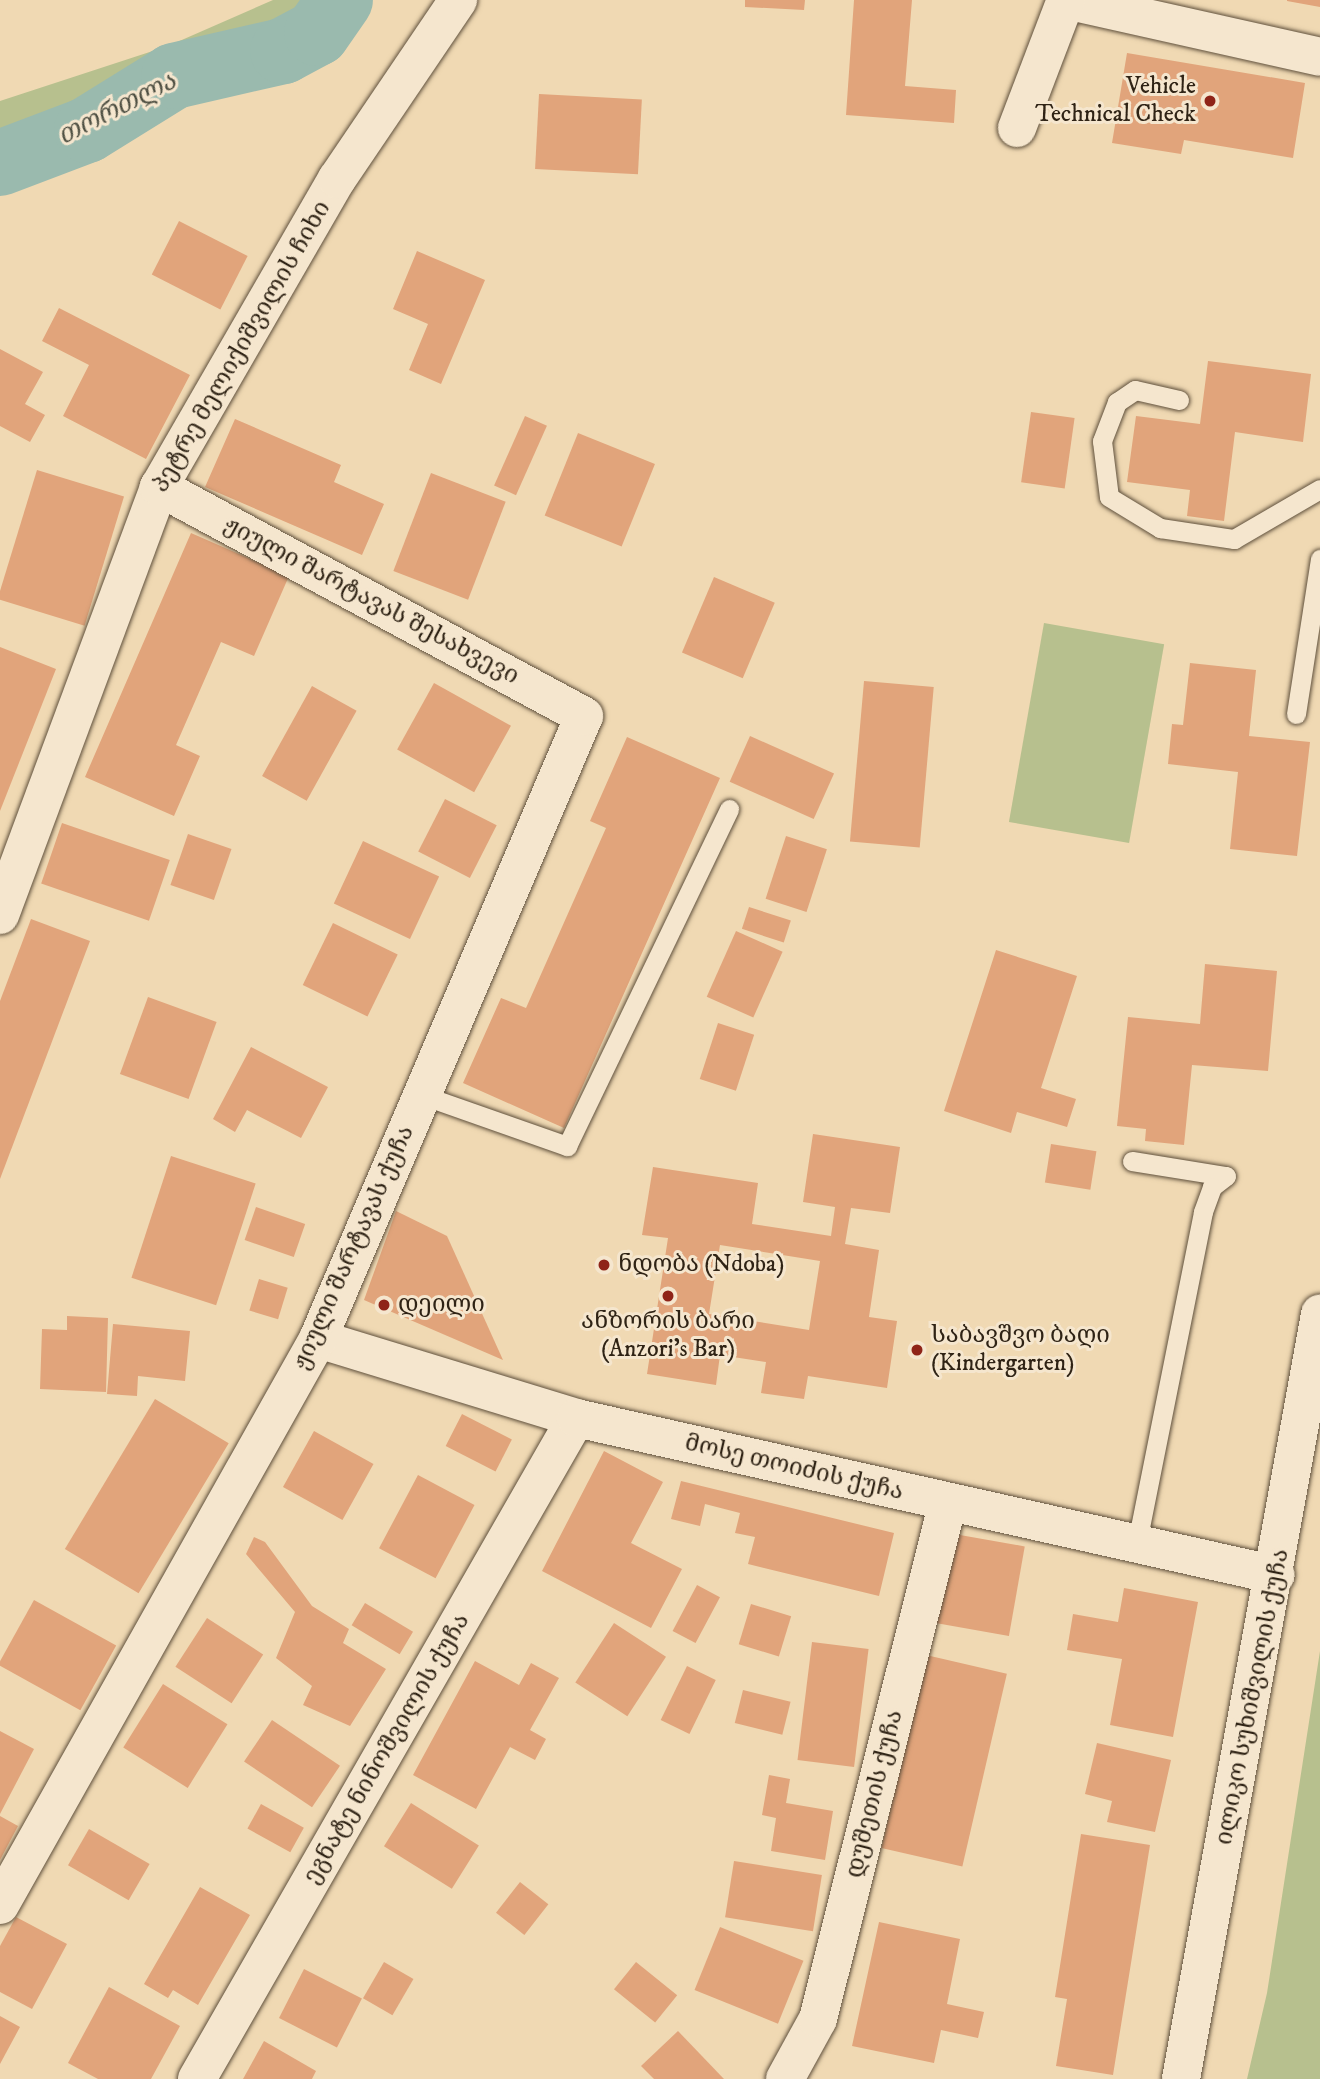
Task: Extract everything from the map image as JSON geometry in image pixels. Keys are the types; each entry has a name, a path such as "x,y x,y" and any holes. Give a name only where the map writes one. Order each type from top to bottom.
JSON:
{"street":[{"name":"პეტრე მელიქიშვილის ჩიხი","path":"0,915 159,487 337,179 458,0"},
{"path":"1017,128 1066,0 1320,57"},
{"name":"ჟიული შარტავას შესახვევი","path":"159,487 584,716"},
{"name":"ჟიული შარტავას ქუჩა","path":"0,1905 318,1339 584,716"},
{"name":"ილიკო სუხიშვილის ქუჩა","path":"1181,2079 1276,1575 1320,1314"},
{"name":"მოსე თოიძის ქუჩა","path":"318,1339 576,1419 1137,1541 1276,1575"},
{"name":"ეგნატე ნინოშვილის ქუჩა","path":"197,2079 576,1419"},
{"name":"დუშეთის ქუჩა","path":"785,2079 818,2019 948,1502"}],"lane":[{"path":"1180,400 1135,390 1117,402 1102,441 1109,497 1160,528 1234,539 1320,489"},
{"path":"1296,714 1320,559"},
{"path":"422,1096 567,1146 729,809"},
{"path":"1132,1161 1226,1176 1212,1187 1203,1212 1137,1541"}],"green space":[{"path":"273,0 340,0 317,33 283,51 174,76 87,130 0,163 0,101 168,46"},
{"path":"1044,623 1164,644 1129,843 1009,822"},
{"path":"1320,1651 1320,2079 1247,2079 1267,1993"}],"building":[{"path":"745,0 805,0 804,10 745,7"},
{"path":"854,0 912,0 905,86 956,90 954,123 846,115"},
{"path":"1320,0 1320,7 1287,1"},
{"path":"1127,53 1305,83 1293,158 1184,140 1181,154 1112,143"},
{"path":"539,94 642,99 638,174 535,169"},
{"path":"179,221 248,256 220,309 152,274"},
{"path":"417,251 485,280 441,384 409,370 428,324 393,309"},
{"path":"59,308 190,375 146,459 63,416 89,365 42,341"},
{"path":"0,349 43,372 25,404 45,415 30,442 0,426"},
{"path":"1208,361 1311,374 1303,442 1235,432 1224,521 1187,516 1190,490 1127,482 1136,416 1200,424"},
{"path":"1031,412 1075,418 1065,488 1021,482"},
{"path":"525,416 547,426 516,495 494,485"},
{"path":"235,419 341,465 334,482 384,504 362,555 205,487"},
{"path":"578,433 655,464 622,547 545,516"},
{"path":"37,470 124,497 85,626 0,600 0,591"},
{"path":"431,473 506,502 468,600 393,571"},
{"path":"191,533 289,576 254,656 221,642 176,745 200,756 174,816 85,777"},
{"path":"714,577 775,603 743,678 682,652"},
{"path":"0,647 56,669 0,811"},
{"path":"1190,663 1256,670 1249,736 1310,742 1297,856 1230,849 1238,772 1168,764 1172,724 1183,725"},
{"path":"864,681 934,687 920,847 850,841"},
{"path":"434,683 511,726 474,792 397,749"},
{"path":"312,686 357,711 307,801 262,776"},
{"path":"750,736 834,773 814,819 730,782"},
{"path":"627,737 720,778 564,1128 463,1083 501,998 526,1008 606,828 590,821"},
{"path":"445,799 497,825 470,878 418,852"},
{"path":"62,823 170,860 149,921 41,884"},
{"path":"188,834 231,849 214,900 170,885"},
{"path":"786,836 827,849 807,912 766,899"},
{"path":"363,841 439,876 410,939 334,904"},
{"path":"749,907 791,921 784,942 742,929"},
{"path":"31,919 90,941 0,1179 0,1001"},
{"path":"333,923 398,955 367,1017 303,985"},
{"path":"736,931 783,952 753,1018 707,997"},
{"path":"996,950 1077,976 1041,1088 1076,1099 1067,1127 1017,1112 1011,1133 944,1111"},
{"path":"1205,964 1277,971 1268,1071 1192,1065 1184,1145 1145,1141 1146,1129 1117,1126 1128,1017 1200,1024"},
{"path":"148,997 217,1022 189,1099 120,1074"},
{"path":"718,1023 754,1035 736,1091 700,1079"},
{"path":"251,1047 328,1087 301,1138 247,1110 235,1132 213,1119"},
{"path":"813,1134 900,1147 890,1213 851,1208 845,1244 879,1250 869,1317 897,1321 887,1388 808,1376 804,1399 761,1393 766,1362 720,1355 716,1385 647,1374 668,1238 642,1235 653,1167 758,1183 752,1224 831,1236 835,1207 803,1202","holes":["720,1245 820,1261 809,1330 709,1314"]},
{"path":"1051,1144 1096,1151 1090,1190 1045,1183"},
{"path":"171,1156 256,1184 216,1305 131,1278"},
{"path":"256,1207 305,1224 294,1257 245,1240"},
{"path":"396,1211 447,1236 503,1360 364,1300"},
{"path":"259,1279 288,1288 278,1319 249,1311"},
{"path":"67,1316 108,1318 106,1392 40,1389 42,1329 67,1330"},
{"path":"113,1324 190,1331 185,1381 138,1376 137,1396 107,1394"},
{"path":"155,1399 229,1443 139,1593 65,1549"},
{"path":"462,1414 512,1439 496,1471 446,1446"},
{"path":"314,1431 373,1464 342,1520 283,1487"},
{"path":"604,1451 663,1482 631,1543 682,1569 651,1628 542,1571"},
{"path":"418,1475 475,1505 436,1578 379,1548"},
{"path":"681,1481 894,1533 879,1596 748,1564 755,1537 735,1533 740,1513 705,1504 700,1526 671,1519"},
{"path":"943,1532 1025,1546 1009,1636 927,1622"},
{"path":"254,1537 265,1542 312,1606 349,1629 343,1643 386,1669 350,1726 303,1705 312,1686 276,1658 295,1612 246,1554"},
{"path":"697,1585 720,1597 696,1643 673,1631"},
{"path":"1124,1588 1198,1602 1173,1737 1110,1725 1122,1659 1067,1650 1073,1614 1118,1622"},
{"path":"34,1600 116,1646 80,1710 0,1666"},
{"path":"365,1603 413,1632 400,1654 352,1625"},
{"path":"751,1604 791,1616 779,1656 739,1644"},
{"path":"207,1618 263,1654 232,1703 175,1667"},
{"path":"614,1623 666,1657 627,1716 575,1683"},
{"path":"812,1642 869,1649 854,1767 797,1760"},
{"path":"926,1655 1007,1674 962,1867 881,1848"},
{"path":"475,1661 519,1685 531,1663 559,1678 530,1730 546,1739 535,1760 510,1747 476,1809 413,1775"},
{"path":"687,1666 716,1680 689,1734 661,1720"},
{"path":"163,1684 227,1724 188,1788 123,1748"},
{"path":"743,1690 791,1702 782,1735 735,1723"},
{"path":"272,1720 340,1766 312,1807 244,1761"},
{"path":"0,1731 34,1749 0,1814"},
{"path":"1097,1743 1171,1760 1155,1832 1107,1822 1112,1801 1085,1794"},
{"path":"769,1775 790,1779 786,1803 833,1811 825,1860 771,1851 776,1818 762,1815"},
{"path":"411,1803 479,1845 452,1889 384,1846"},
{"path":"261,1804 304,1828 290,1852 247,1828"},
{"path":"0,1816 18,1826 0,1860"},
{"path":"89,1829 150,1864 129,1900 68,1865"},
{"path":"1081,1834 1150,1845 1113,2075 1056,2066 1067,1999 1055,1997"},
{"path":"734,1861 822,1875 813,1931 725,1917"},
{"path":"520,1882 548,1904 524,1935 496,1913"},
{"path":"200,1887 250,1915 198,2005 173,1990 168,1998 144,1984"},
{"path":"16,1917 67,1944 32,2009 0,1992 0,1946"},
{"path":"879,1922 960,1939 947,2004 984,2012 978,2038 941,2030 934,2063 852,2046"},
{"path":"720,1927 803,1961 778,2024 695,1990"},
{"path":"384,1962 413,1979 392,2015 363,1998"},
{"path":"636,1962 677,1995 655,2023 614,1989"},
{"path":"304,1969 362,1999 337,2048 279,2018"},
{"path":"109,1987 180,2026 151,2079 98,2079 68,2063"},
{"path":"0,2016 20,2027 0,2064"},
{"path":"678,2031 724,2079 654,2079 641,2066"},
{"path":"264,2041 316,2071 312,2079 243,2079"}],"waterway":[{"name":"თორთლა","path":"0,163 87,130 174,76 283,51 317,33 340,0"}],"place":[{"name":"Vehicle Technical Check","path":"1210,101"},
{"name":"ნდობა (Ndoba)","path":"604,1265"},
{"name":"ანზორის ბარი (Anzori's Bar)","path":"668,1296"},
{"name":"დეილი","path":"384,1305"},
{"name":"საბავშვო ბაღი (Kindergarten)","path":"917,1350"}]}
